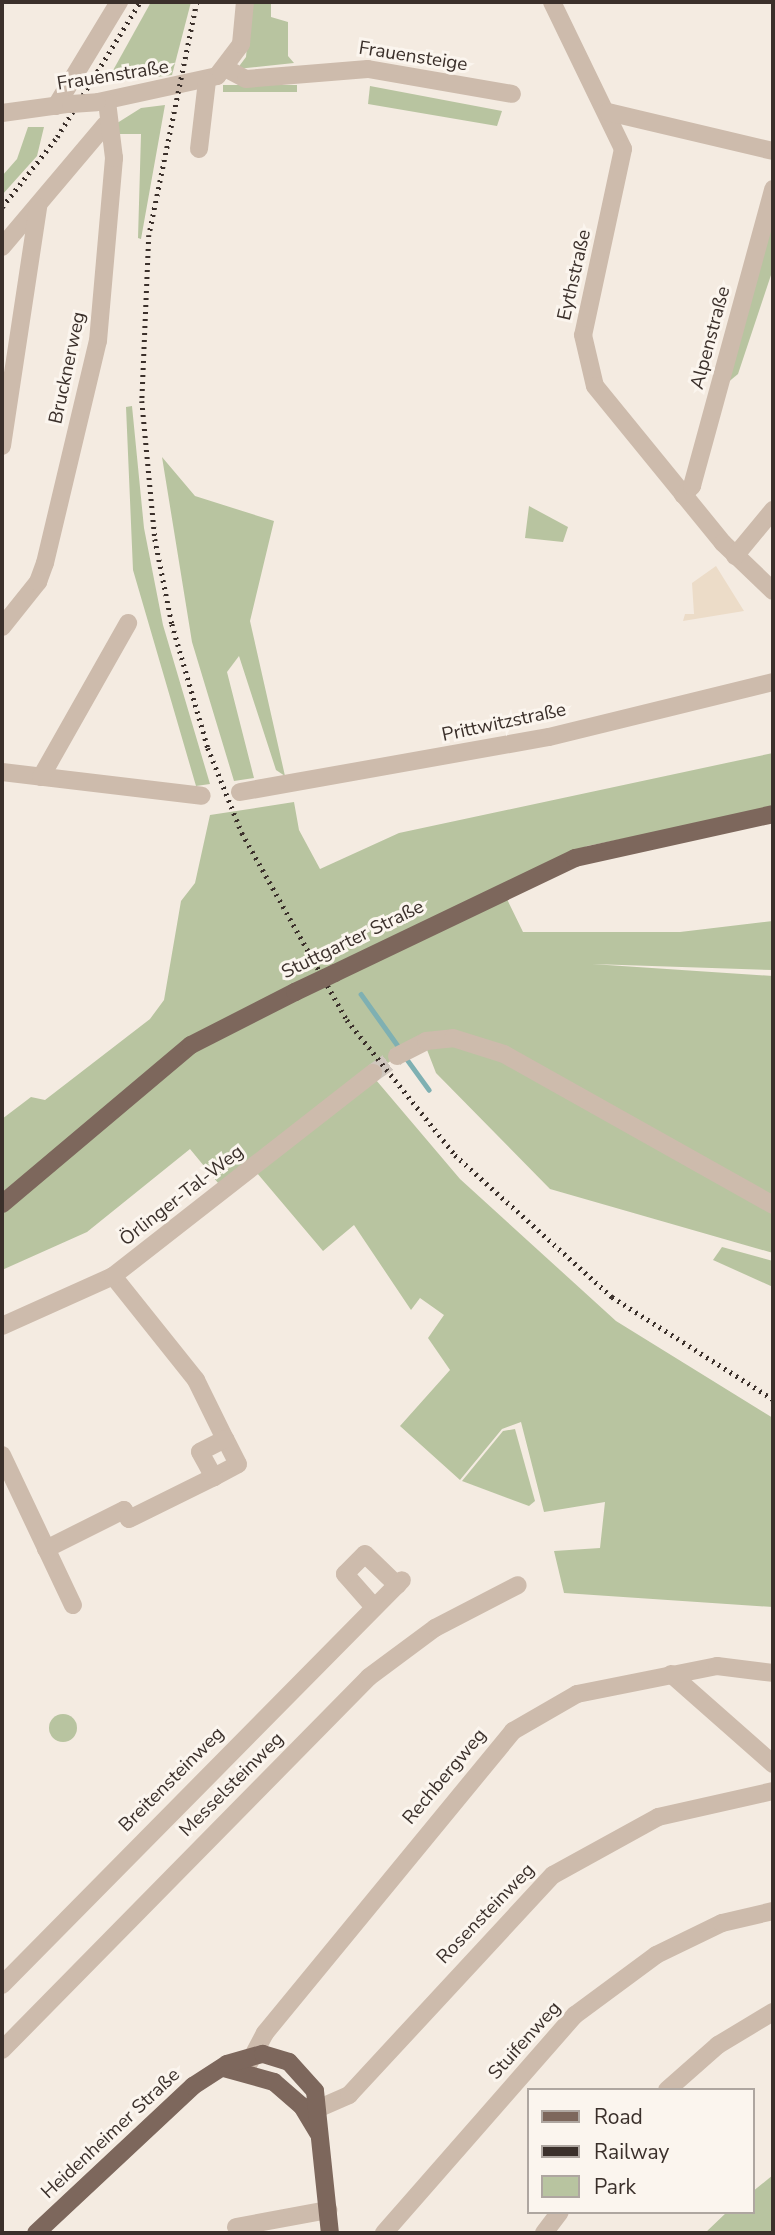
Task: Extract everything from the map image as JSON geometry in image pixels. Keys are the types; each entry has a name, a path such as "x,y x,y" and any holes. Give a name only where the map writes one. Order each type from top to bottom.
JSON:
{"main road":[{"name":"Stuttgarter Straße","path":"2,1204 191,1045 295,992 575,858 773,814"},
{"name":"Heidenheimer Straße","path":"36,2233 217,2069 272,2055 297,2068 314,2111 321,2142 330,2233"},
{"name":"Heidenheimer Straße","path":"248,2063 314,2111"}],"street":[{"path":"64,105 119,2"},
{"path":"227,69 241,44 245,2"},
{"name":"Eythstraße","path":"552,2 608,112 624,163 595,271 583,335 586,362 609,408 734,556 773,591"},
{"name":"Frauensteige","path":"227,69 246,79 368,68 512,94"},
{"name":"Frauenstraße","path":"2,113 102,102 207,81 227,69"},
{"path":"199,149 207,81"},
{"name":"Brucknerweg","path":"2,627 38,582 45,563 98,341 114,158 102,102"},
{"path":"608,112 773,151"},
{"path":"2,247 105,125"},
{"name":"Alpenstraße","path":"683,495 692,485 773,189"},
{"path":"2,446 38,207"},
{"path":"734,556 773,510"},
{"path":"41,777 128,623"},
{"name":"Prittwitzstraße","path":"240,792 549,737 773,682"},
{"path":"2,772 202,796"},
{"path":"402,1053 453,1038 503,1054 773,1205"},
{"name":"Örlinger-Tal-Weg","path":"2,1325 113,1276 373,1073"},
{"path":"46,1549 124,1510 129,1519 238,1464 196,1380 113,1276"},
{"path":"214,1477 200,1452 225,1439"},
{"path":"2,1455 73,1605"},
{"name":"Breitensteinweg","path":"2,1985 399,1583 365,1553 345,1574 374,1607"},
{"name":"Messelsteinweg","path":"2,2050 369,1677 435,1628 518,1585"},
{"name":"Rechbergweg","path":"248,2063 506,1737 566,1697 717,1666 773,1673"},
{"path":"671,1674 773,1764"},
{"name":"Rosensteinweg","path":"314,2111 351,2092 554,1875 658,1817 773,1791"},
{"name":"Stuifenweg","path":"384,2233 575,2015 656,1955 722,1923 773,1911"},
{"path":"669,2088 718,2045 773,2012"},
{"path":"236,2227 328,2210"},
{"path":"544,2233 558,2214"}],"green space":[{"path":"151,2 191,2 172,75 106,83"},
{"path":"251,2 271,2 271,17 288,22 288,56 294,63 237,69 246,57"},
{"path":"223,85 297,85 297,92 223,92"},
{"path":"370,86 502,111 497,126 368,104"},
{"path":"165,105 141,239 138,238 141,134 116,134 114,125 141,108"},
{"path":"28,127 44,127 37,156 2,195 2,176 17,159"},
{"path":"773,213 773,269 738,374 726,384"},
{"path":"132,406 144,528 163,625 210,784 196,786 133,570 126,407"},
{"path":"162,457 195,496 274,521 250,621 285,776 276,770 239,656 227,672 254,778 234,781 192,642"},
{"path":"529,506 568,527 563,542 525,538"},
{"path":"773,753 773,809 587,846 503,891 523,932 680,932 773,921 773,970 592,964 773,976 773,1253 550,1189 436,1073 422,1037 223,1189 190,1149 87,1232 2,1270 2,1119 31,1097 45,1100 150,1019 164,1000 181,901 195,883 210,815 294,802 299,830 320,869 399,833"},
{"path":"376,1080 460,1179 616,1321 773,1418 773,1607 564,1593 554,1551 600,1548 605,1502 544,1512 521,1422 502,1429 460,1480 400,1426 450,1370 428,1338 444,1315 420,1298 411,1310 354,1225 323,1251 257,1173"},
{"path":"722,1247 773,1261 773,1287 713,1260"},
{"path":"515,1429 535,1501 529,1506 462,1481 503,1431"},
{"path":"63,1714 73,1718 77,1728 73,1738 63,1742 53,1738 49,1728 53,1718"},
{"path":"773,2175 773,2233 705,2233 725,2214 754,2214 754,2190"}],"shaded area":[{"path":"716,566 744,611 683,621 685,614 694,614 692,583"}],"waterway":[{"path":"361,994 401,1050"},
{"path":"406,1058 429,1090"}],"tunnel":[{"path":"373,1073 397,1056"}],"railway":[{"path":"2,207 57,137 140,2"},
{"path":"197,2 149,235 142,401 155,539 172,624 208,748 242,833 347,1020 455,1155 612,1297 773,1399"}]}
